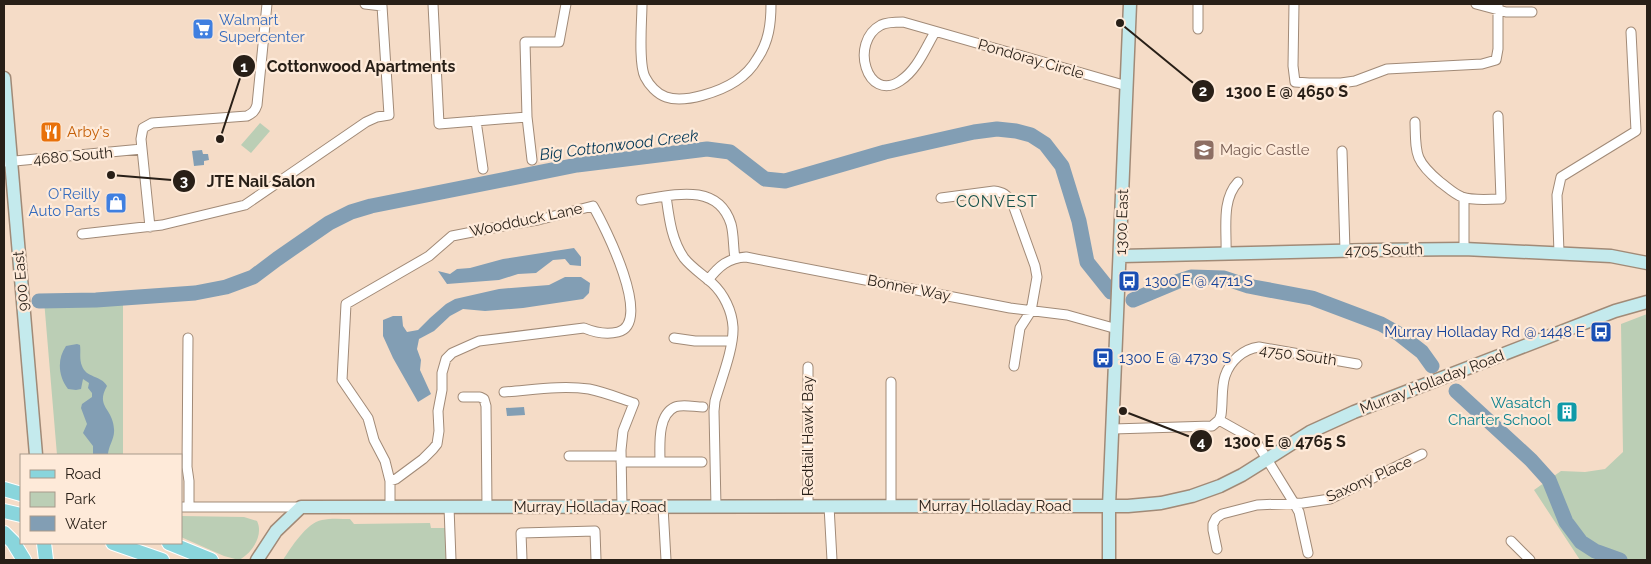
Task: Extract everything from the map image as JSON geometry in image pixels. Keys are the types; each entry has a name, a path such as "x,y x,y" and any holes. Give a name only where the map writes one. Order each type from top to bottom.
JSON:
{"main road":[{"name":"1300 East","path":"1108,560 1130,4"},
{"name":"900 East","path":"4,78 7,162 36,454"},
{"name":"4705 South","path":"1120,256 1464,250 1611,256 1647,263"},
{"name":"Murray Holladay Road","path":"301,507 1109,506 1161,503 1192,496 1220,486 1242,475 1310,432 1354,412 1615,311 1647,302"},
{"path":"4,489 20,494"},
{"path":"257,560 276,531 301,507"},
{"path":"4,511 20,515"},
{"path":"4,532 24,560"},
{"path":"44,544 46,560"},
{"path":"116,544 162,560"},
{"path":"171,544 211,560"}],"street":[{"path":"150,227 142,149 142,128 152,123 247,116 252,114 256,110 267,4"},
{"path":"82,234 150,227 245,205 366,122 377,117 389,115 382,6 364,4"},
{"path":"433,4 440,124 527,117"},
{"path":"532,160 527,117 525,42 559,42 566,4"},
{"path":"642,4 642,62 644,75 656,92 666,98 677,99 708,93 734,82 745,74 758,59 766,42 771,20 771,4"},
{"path":"1198,4 1198,29"},
{"path":"1294,4 1295,82 1309,83 1355,81 1388,69 1482,64 1496,60 1498,49 1498,7"},
{"path":"1476,4 1532,12"},
{"name":"Pondoray Circle","path":"935,32 915,66 895,84 879,85 868,74 864,51 869,36 880,26 890,22 903,22 1128,86"},
{"path":"1559,253 1557,195 1561,177 1636,130 1631,32"},
{"path":"1415,122 1416,151 1422,165 1456,194 1464,198 1501,199 1498,116"},
{"path":"476,121 484,169"},
{"name":"4680 South","path":"7,162 142,149"},
{"path":"1342,151 1345,251"},
{"path":"1226,253 1227,201 1231,189 1238,182"},
{"path":"941,198 994,191 1007,195 1012,202 1037,277 1031,311 1020,328 1014,366"},
{"path":"641,200 695,194 712,200 726,213 730,223 735,258 722,264 708,280"},
{"path":"666,196 671,230 678,249 690,266 714,285 724,298 730,311 733,329 732,341 715,401 714,411 716,506"},
{"path":"1464,198 1464,250"},
{"name":"Woodduck Lane","path":"593,206 621,263 629,298 629,325 624,331 610,334 594,332 584,328 496,338 479,341 452,353 446,359 442,372 437,444 423,459 396,479 390,481 385,461 374,440 368,418 342,380 346,304 429,256 452,236 538,220 593,206"},
{"name":"Bonner Way","path":"735,258 746,257 764,260 1031,311 1067,314 1117,329"},
{"path":"185,507 189,481 187,467 188,338"},
{"path":"674,338 695,341 732,341"},
{"name":"4750 South","path":"1219,420 1225,376 1233,363 1246,350 1259,347 1357,364"},
{"name":"Redtail Hawk Bay","path":"808,366 808,506"},
{"path":"890,382 891,506"},
{"path":"504,392 564,387 577,388 591,390 634,403 624,431 621,459 622,507"},
{"path":"463,397 480,397 484,399 486,406 487,507"},
{"path":"660,462 661,426 669,412 674,407 680,406 703,407"},
{"path":"1113,429 1207,427 1219,420 1251,438 1268,459 1299,512 1308,553"},
{"name":"Saxony Place","path":"1217,549 1213,524 1216,518 1222,514 1257,505 1303,503 1330,499 1422,454"},
{"path":"569,456 660,462 702,462"},
{"path":"390,481 390,507"},
{"path":"829,506 832,560"},
{"name":"Murray Holladay Road","path":"185,507 301,507"},
{"path":"449,507 451,560"},
{"path":"663,507 666,560"},
{"path":"522,560 520,533 559,531 595,531 596,560"},
{"path":"1512,541 1530,560"}],"green space":[{"path":"260,123 270,131 251,153 241,145"},
{"path":"123,299 123,454 57,454 44,300"},
{"path":"1647,314 1647,560 1580,560 1534,490 1561,471 1585,472 1605,469 1623,452 1621,324"},
{"path":"182,516 244,517 257,521 259,526 258,538 248,553 239,560 224,556 182,537"},
{"path":"329,519 350,519 354,524 430,523 431,528 445,528 446,560 283,560 305,531 316,522"}],"water":[{"path":"202,150 203,154 208,154 209,160 204,161 204,165 194,166 192,151"},
{"path":"574,248 581,257 581,266 570,265 565,259 553,260 536,273 518,274 499,280 447,284 438,271 450,274 457,269 470,268 503,259"},
{"path":"565,277 581,277 590,283 589,293 583,299 523,308 485,311 463,309 450,316 434,331 419,339 417,349 421,360 420,370 431,394 418,402 383,336 383,320 393,316 402,316 403,326 407,332 418,330 446,304 455,299 499,289 549,285"},
{"path":"80,345 81,361 84,370 104,382 107,386 103,399 111,416 114,429 108,454 93,454 93,446 83,433 87,424 81,408 82,404 92,397 92,393 88,388 89,383 83,379 81,389 76,390 68,389 62,379 60,362 66,346"},
{"path":"524,407 525,415 507,416 506,408"}],"waterway":[{"name":"Big Cottonwood Creek","path":"39,301 96,300 195,293 226,287 253,277 329,223 351,212 371,206 577,165 707,149 730,152 765,179 785,181 885,152 974,132 997,129 1031,135 1045,144 1062,166 1079,221 1087,262 1111,292"},
{"name":"Big Cottonwood Creek","path":"1133,300 1191,277 1224,278 1248,286 1312,298 1381,324 1399,334 1422,352 1432,366"},
{"name":"Big Cottonwood Creek","path":"1456,391 1531,460 1549,480 1566,522 1581,542 1595,551 1620,560"}],"place":[{"name":"1300 E @ 4650 S","path":"1120,23"},
{"name":"Walmart Supercenter","path":"203,29"},
{"name":"Arby's","path":"51,132"},
{"name":"Cottonwood Apartments","path":"220,139"},
{"name":"Magic Castle","path":"1204,150"},
{"name":"JTE Nail Salon","path":"111,175"},
{"name":"O'Reilly Auto Parts","path":"116,203"},
{"name":"1300 E @ 4711 S","path":"1129,281"},
{"name":"Murray Holladay Rd @ 1448 E","path":"1601,332"},
{"name":"1300 E @ 4730 S","path":"1103,358"},
{"name":"1300 E @ 4765 S","path":"1123,411"},
{"name":"Wasatch Charter School","path":"1567,412"}],"district":[{"name":"CONVEST","path":"997,201"}]}
